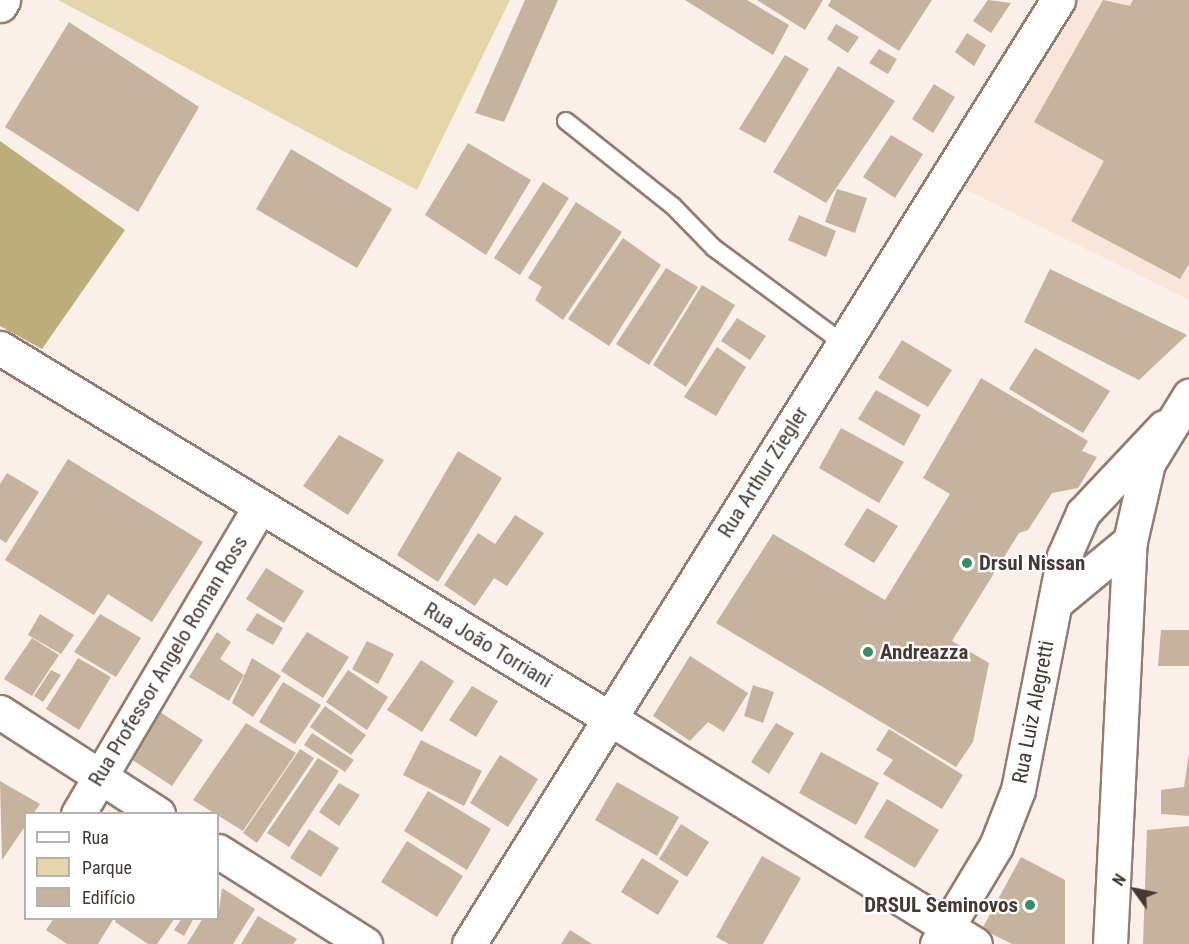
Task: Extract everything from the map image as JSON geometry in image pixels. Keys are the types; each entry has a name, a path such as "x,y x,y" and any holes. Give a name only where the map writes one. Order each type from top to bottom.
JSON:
{"street":[{"path":"0,5 3,0"},
{"name":"Rua Arthur Ziegler","path":"469,944 1058,0"},
{"name":"Rua João Torriani","path":"0,348 259,508 609,718 943,935 975,944"},
{"path":"1110,944 1130,541 1148,463 1167,424 1189,396"},
{"name":"Rua Luiz Alegretti","path":"943,935 996,846 1018,790 1064,556 1083,513 1167,424"},
{"name":"Rua Professor Angelo Roman Ross","path":"79,812 259,508"},
{"path":"1055,603 1130,541"},
{"path":"0,712 156,812"},
{"path":"219,852 365,944"}],"lane":[{"path":"566,121 673,206 714,248 843,343"}],"shaded area":[{"path":"1073,0 1189,0 1189,300 959,186"},
{"path":"0,141 125,230 42,349 0,326"}],"green space":[{"path":"58,0 510,0 417,190"}],"building":[{"path":"525,0 558,0 504,122 475,113"},
{"path":"685,0 747,0 789,25 773,55"},
{"path":"757,0 823,0 805,30"},
{"path":"831,0 932,0 899,51 828,6"},
{"path":"988,0 1011,3 991,33 973,21"},
{"path":"1103,0 1130,6 1133,0 1189,0 1189,264 1180,279 1071,221 1104,161 1034,122"},
{"path":"69,22 199,107 138,212 5,127"},
{"path":"836,24 859,37 848,53 827,39"},
{"path":"967,33 986,45 974,66 955,52"},
{"path":"879,49 897,59 888,74 869,63"},
{"path":"785,55 809,69 765,143 739,129"},
{"path":"838,66 895,101 826,203 773,172"},
{"path":"934,84 955,97 933,133 912,119"},
{"path":"891,135 923,154 895,198 863,177"},
{"path":"468,143 531,180 486,255 425,215"},
{"path":"291,149 392,209 357,268 256,209"},
{"path":"543,182 569,198 520,275 494,258"},
{"path":"837,189 867,198 855,233 825,222"},
{"path":"576,202 622,232 563,320 535,300 542,287 528,278"},
{"path":"799,215 836,231 826,257 788,240"},
{"path":"623,238 661,265 609,346 568,319"},
{"path":"666,268 698,287 649,365 616,344"},
{"path":"1050,269 1187,335 1139,380 1024,322"},
{"path":"702,285 735,305 686,387 653,365"},
{"path":"737,318 766,336 750,360 721,341"},
{"path":"902,340 952,370 928,407 878,378"},
{"path":"717,347 746,367 716,416 684,397"},
{"path":"1035,348 1110,391 1083,433 1009,389"},
{"path":"981,378 1088,441 1082,451 1097,457 1078,488 1052,493 1028,530 1019,533 952,641 989,663 973,742 956,767 716,623 773,534 885,600 950,494 923,478"},
{"path":"876,390 921,415 904,446 858,419"},
{"path":"841,428 904,462 879,503 819,468"},
{"path":"339,435 384,460 348,515 303,486"},
{"path":"458,451 502,478 438,582 397,555"},
{"path":"68,459 203,542 152,622 108,594 94,615 5,560"},
{"path":"7,473 39,492 6,543 0,539 0,484"},
{"path":"867,508 898,526 874,563 844,545"},
{"path":"515,515 544,533 507,586 494,578 475,606 444,585 478,533 495,544"},
{"path":"266,568 304,591 284,623 246,599"},
{"path":"257,613 283,628 273,645 246,630"},
{"path":"40,614 74,635 61,654 28,635"},
{"path":"100,614 141,638 116,677 74,652"},
{"path":"1161,630 1189,630 1189,666 1158,666"},
{"path":"217,632 231,642 220,659 244,675 229,701 189,677"},
{"path":"307,632 349,657 323,698 281,671"},
{"path":"32,638 59,655 32,696 4,679"},
{"path":"367,641 394,654 378,684 352,669"},
{"path":"690,656 748,693 724,732 708,722 690,741 653,716"},
{"path":"78,658 111,677 79,730 46,709"},
{"path":"252,658 281,676 253,717 232,703"},
{"path":"421,660 454,681 422,732 387,710"},
{"path":"51,670 61,675 43,702 34,696"},
{"path":"348,670 388,697 367,730 326,702"},
{"path":"283,682 321,705 295,744 259,722"},
{"path":"753,685 774,692 763,723 744,716"},
{"path":"472,686 498,701 476,737 449,720"},
{"path":"325,706 366,735 351,755 310,727"},
{"path":"160,712 203,740 172,786 128,757"},
{"path":"246,723 296,753 243,831 219,816 219,812 212,812 193,800"},
{"path":"776,723 794,733 769,774 751,762"},
{"path":"889,729 963,775 942,809 883,774 893,760 876,750"},
{"path":"312,733 354,760 345,772 304,745"},
{"path":"421,740 482,771 464,806 403,775"},
{"path":"300,749 314,758 257,843 243,833"},
{"path":"821,752 879,783 856,825 799,793"},
{"path":"1189,753 1189,816 1161,814 1161,790 1184,787"},
{"path":"500,755 538,779 508,827 470,803"},
{"path":"318,758 339,771 289,847 267,833"},
{"path":"0,781 40,804 34,812 24,812 24,828 2,860"},
{"path":"617,782 679,817 657,856 595,820"},
{"path":"339,783 360,795 339,826 319,812"},
{"path":"428,791 491,829 467,870 404,831"},
{"path":"887,799 939,830 915,868 864,837"},
{"path":"681,824 709,842 687,877 659,859"},
{"path":"1189,826 1189,944 1143,944 1147,830"},
{"path":"309,829 339,848 321,877 290,858"},
{"path":"407,841 463,876 437,917 381,882"},
{"path":"762,856 801,878 763,944 729,944 716,937"},
{"name":"DRSUL Seminovos","path":"1021,857 1065,880 1065,944 1012,944 982,929"},
{"path":"642,858 679,881 658,915 621,892"},
{"path":"222,888 255,909 233,944 187,944 202,920 219,920"},
{"path":"258,916 297,939 293,944 241,944"},
{"path":"53,920 113,920 98,944 67,944 46,930"},
{"path":"116,920 174,920 157,944 148,944 115,922"},
{"path":"181,920 193,920 184,936 174,930"},
{"path":"570,930 592,944 561,944"}],"place":[{"name":"Drsul Nissan","path":"967,563"},
{"name":"Andreazza","path":"868,652"},
{"name":"DRSUL Seminovos","path":"1030,905"}]}
